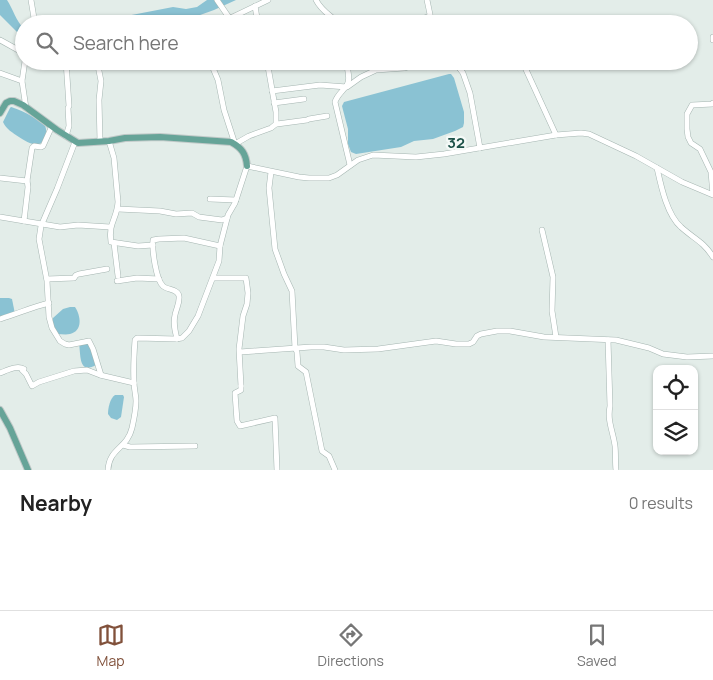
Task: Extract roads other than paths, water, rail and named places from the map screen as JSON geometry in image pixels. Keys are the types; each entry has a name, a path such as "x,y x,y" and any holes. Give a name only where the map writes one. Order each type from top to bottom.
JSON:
{"main road":[{"path":"0,113 6,103 14,101 75,142 160,137 231,142 245,154 247,166"},
{"path":"0,410 28,470"}],"street":[{"path":"31,0 34,15"},
{"path":"217,0 227,15"},
{"path":"238,15 268,0"},
{"path":"316,0 323,11 329,15"},
{"path":"427,0 430,15"},
{"path":"255,6 256,15"},
{"path":"0,40 15,48"},
{"path":"24,70 22,81 27,108"},
{"path":"66,136 69,125 67,70"},
{"path":"99,70 101,82 99,100 100,141"},
{"path":"214,70 235,144 276,124 327,116"},
{"path":"268,70 276,124"},
{"path":"346,87 349,80 347,70"},
{"path":"350,165 335,102 336,98 346,87 376,70"},
{"path":"461,70 470,93 480,148"},
{"path":"526,70 556,135"},
{"path":"0,72 22,81"},
{"path":"272,91 320,85 346,87"},
{"path":"274,103 304,99"},
{"path":"108,470 114,453 129,438 136,400 134,383 136,339 182,338 192,327 213,278 223,231 247,166 298,177 329,178 365,157 374,155 416,157 556,135 581,133 589,134 636,156 713,195 711,172 700,149 691,143 688,137 687,114 692,105 713,103"},
{"path":"24,221 28,187 27,180 32,149 33,146 41,147 44,144 52,126"},
{"path":"109,141 114,158 118,196 118,209 110,227 111,242 114,243 118,279 159,279"},
{"path":"75,142 42,224 39,239 47,279 51,325 60,341 65,344 89,341 101,375"},
{"path":"657,168 664,196 673,217 681,228 703,243 713,257"},
{"path":"270,172 269,188 276,249 292,291 295,348 298,366 306,372 322,451 329,456 335,470"},
{"path":"0,178 27,180"},
{"path":"210,199 236,200"},
{"path":"118,209 160,211 176,214 192,213 198,217 222,220 227,218"},
{"path":"0,217 60,227 78,225 110,227"},
{"path":"542,230 553,277 552,311 556,336"},
{"path":"177,339 174,320 179,296 178,293 162,286 159,279 153,240 184,238 220,246"},
{"path":"114,243 138,246 153,245"},
{"path":"47,279 74,278 79,274 107,269"},
{"path":"213,278 246,278 248,298 243,316 240,352 241,390 235,393 237,421 240,426 275,418 277,470"},
{"path":"0,319 49,303"},
{"path":"240,352 324,347 361,350 436,341 469,344 479,335 497,331 510,331 544,336 616,340 649,348 663,354 687,357 713,356"},
{"path":"608,340 610,406 608,416 613,431 616,470"},
{"path":"0,372 22,367 32,386 74,371 87,370 134,383"},
{"path":"123,445 130,447 196,446"}],"water":[{"path":"0,0 7,0 15,15 15,30 0,15"},
{"path":"207,0 236,0 200,15 132,15 173,7 186,9 197,7"},
{"path":"449,74 454,78 464,112 463,127 433,139 414,141 401,147 356,154 351,152 342,106 344,102"},
{"path":"11,107 29,115 45,126 45,137 40,144 26,141 6,127 3,122"},
{"path":"0,298 12,299 15,314 0,318"},
{"path":"75,307 77,311 79,327 70,334 57,334 53,327 53,318 63,309"},
{"path":"86,342 89,344 96,365 90,367 83,365 81,358 79,344"},
{"path":"115,395 123,395 124,397 121,417 117,420 111,418 108,414 109,406"}],"district":[{"name":"32","path":"456,143"}]}
